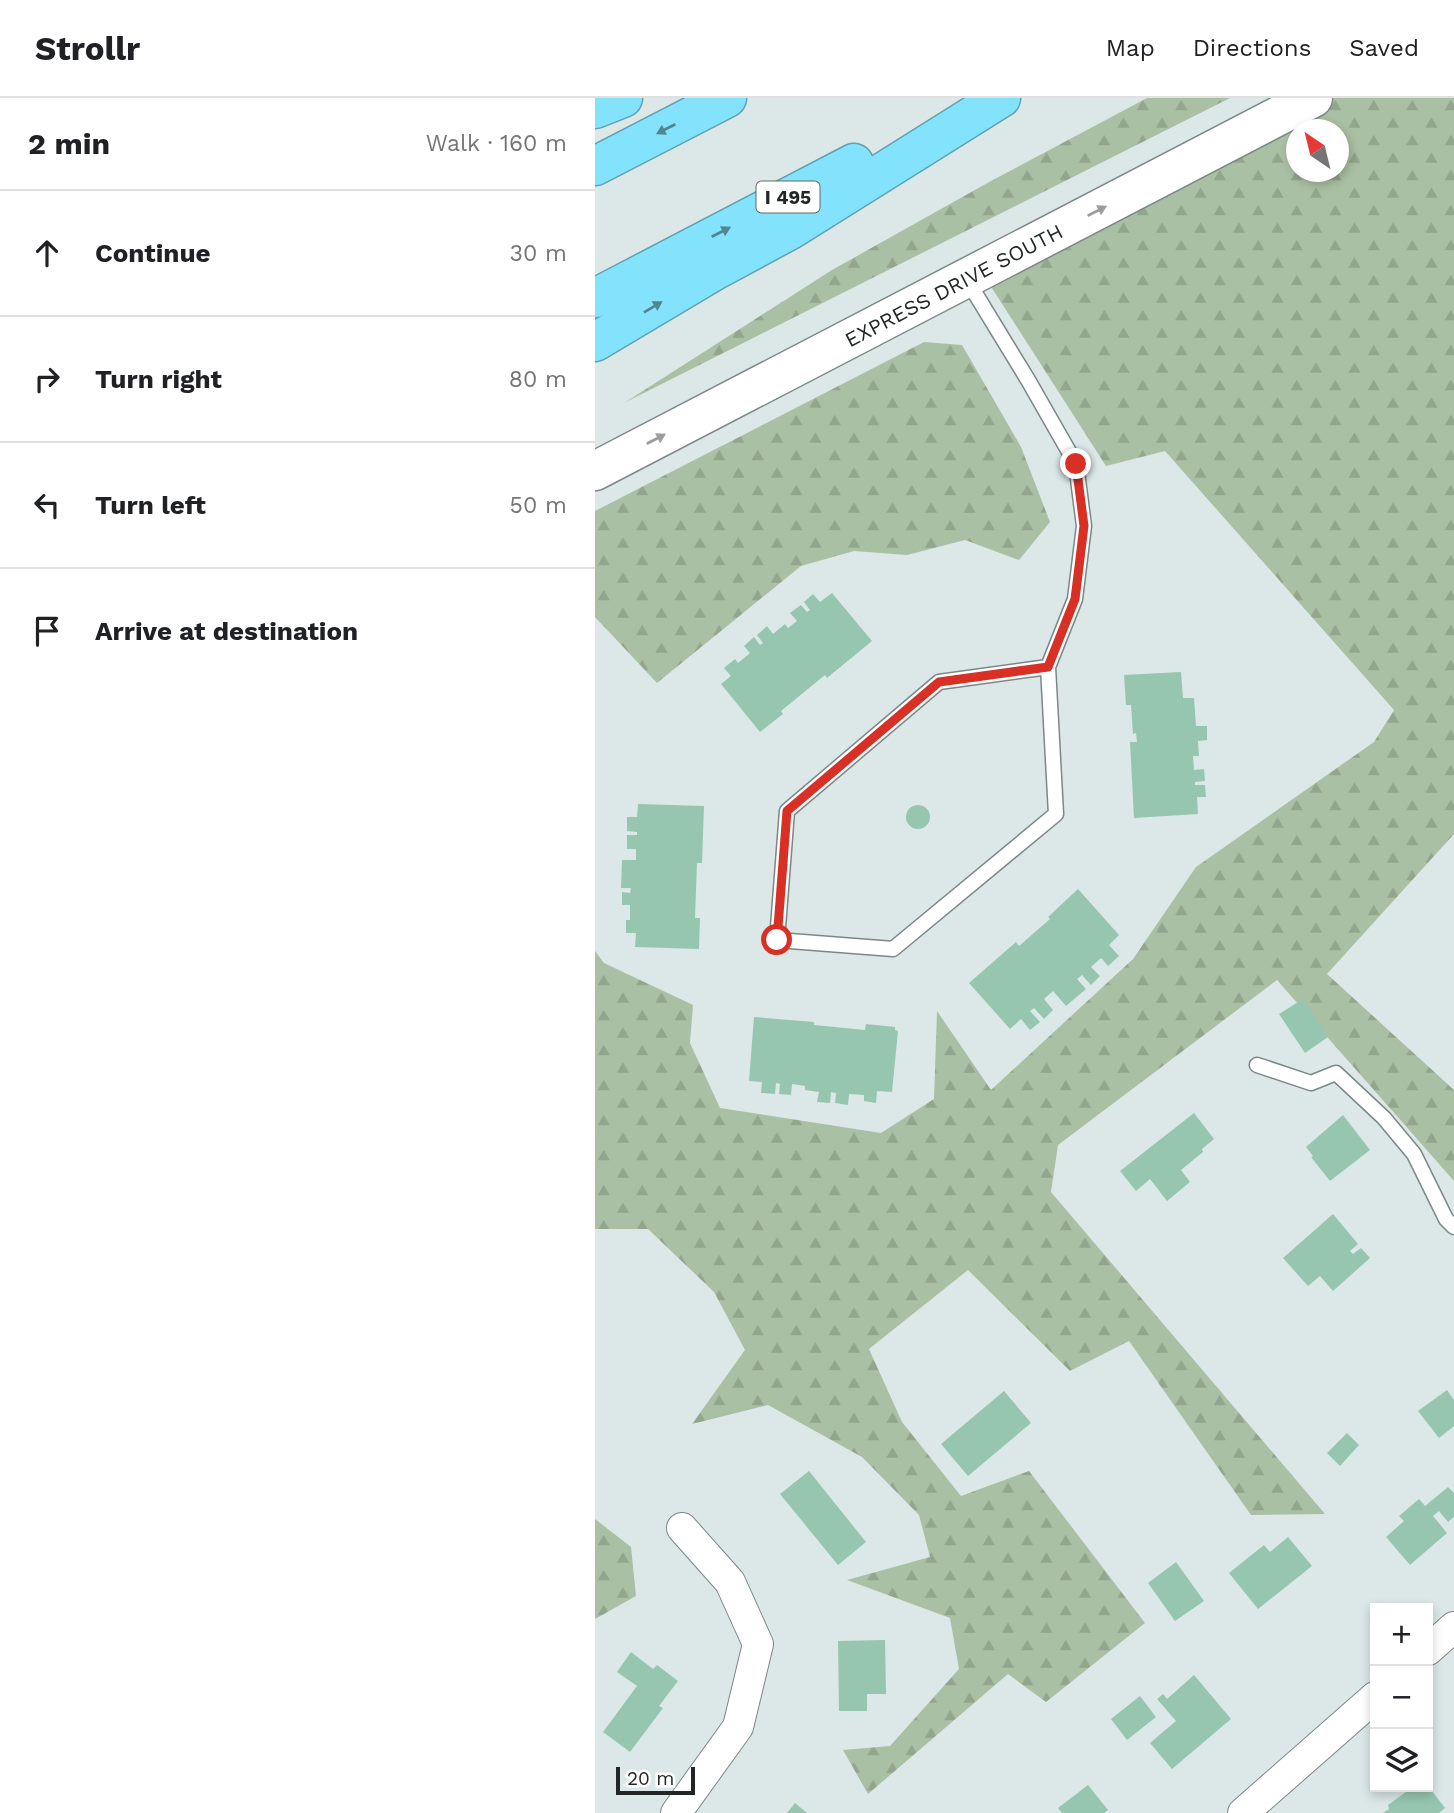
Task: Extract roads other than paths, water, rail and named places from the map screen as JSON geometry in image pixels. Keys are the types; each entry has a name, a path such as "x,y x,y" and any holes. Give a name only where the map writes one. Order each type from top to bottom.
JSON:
{"highway":[{"path":"595,109 623,98"},
{"path":"595,166 727,98"},
{"name":"I 495","path":"595,298 982,98"},
{"path":"595,342 716,270 792,229 1001,98"}],"main road":[{"name":"EXPRESS DRIVE SOUTH","path":"595,471 1313,98"}],"street":[{"path":"676,1813 738,1727 758,1644 730,1582 682,1528"},
{"path":"1433,1646 1454,1627"},
{"path":"1243,1813 1370,1700"}],"lane":[{"path":"966,278 1076,464 1084,526 1075,599 1048,667 1056,814 893,949 777,940 787,811 939,682 1048,667"},
{"path":"1258,1065 1311,1083 1336,1073 1384,1118 1414,1154 1446,1219 1454,1227"}]}
